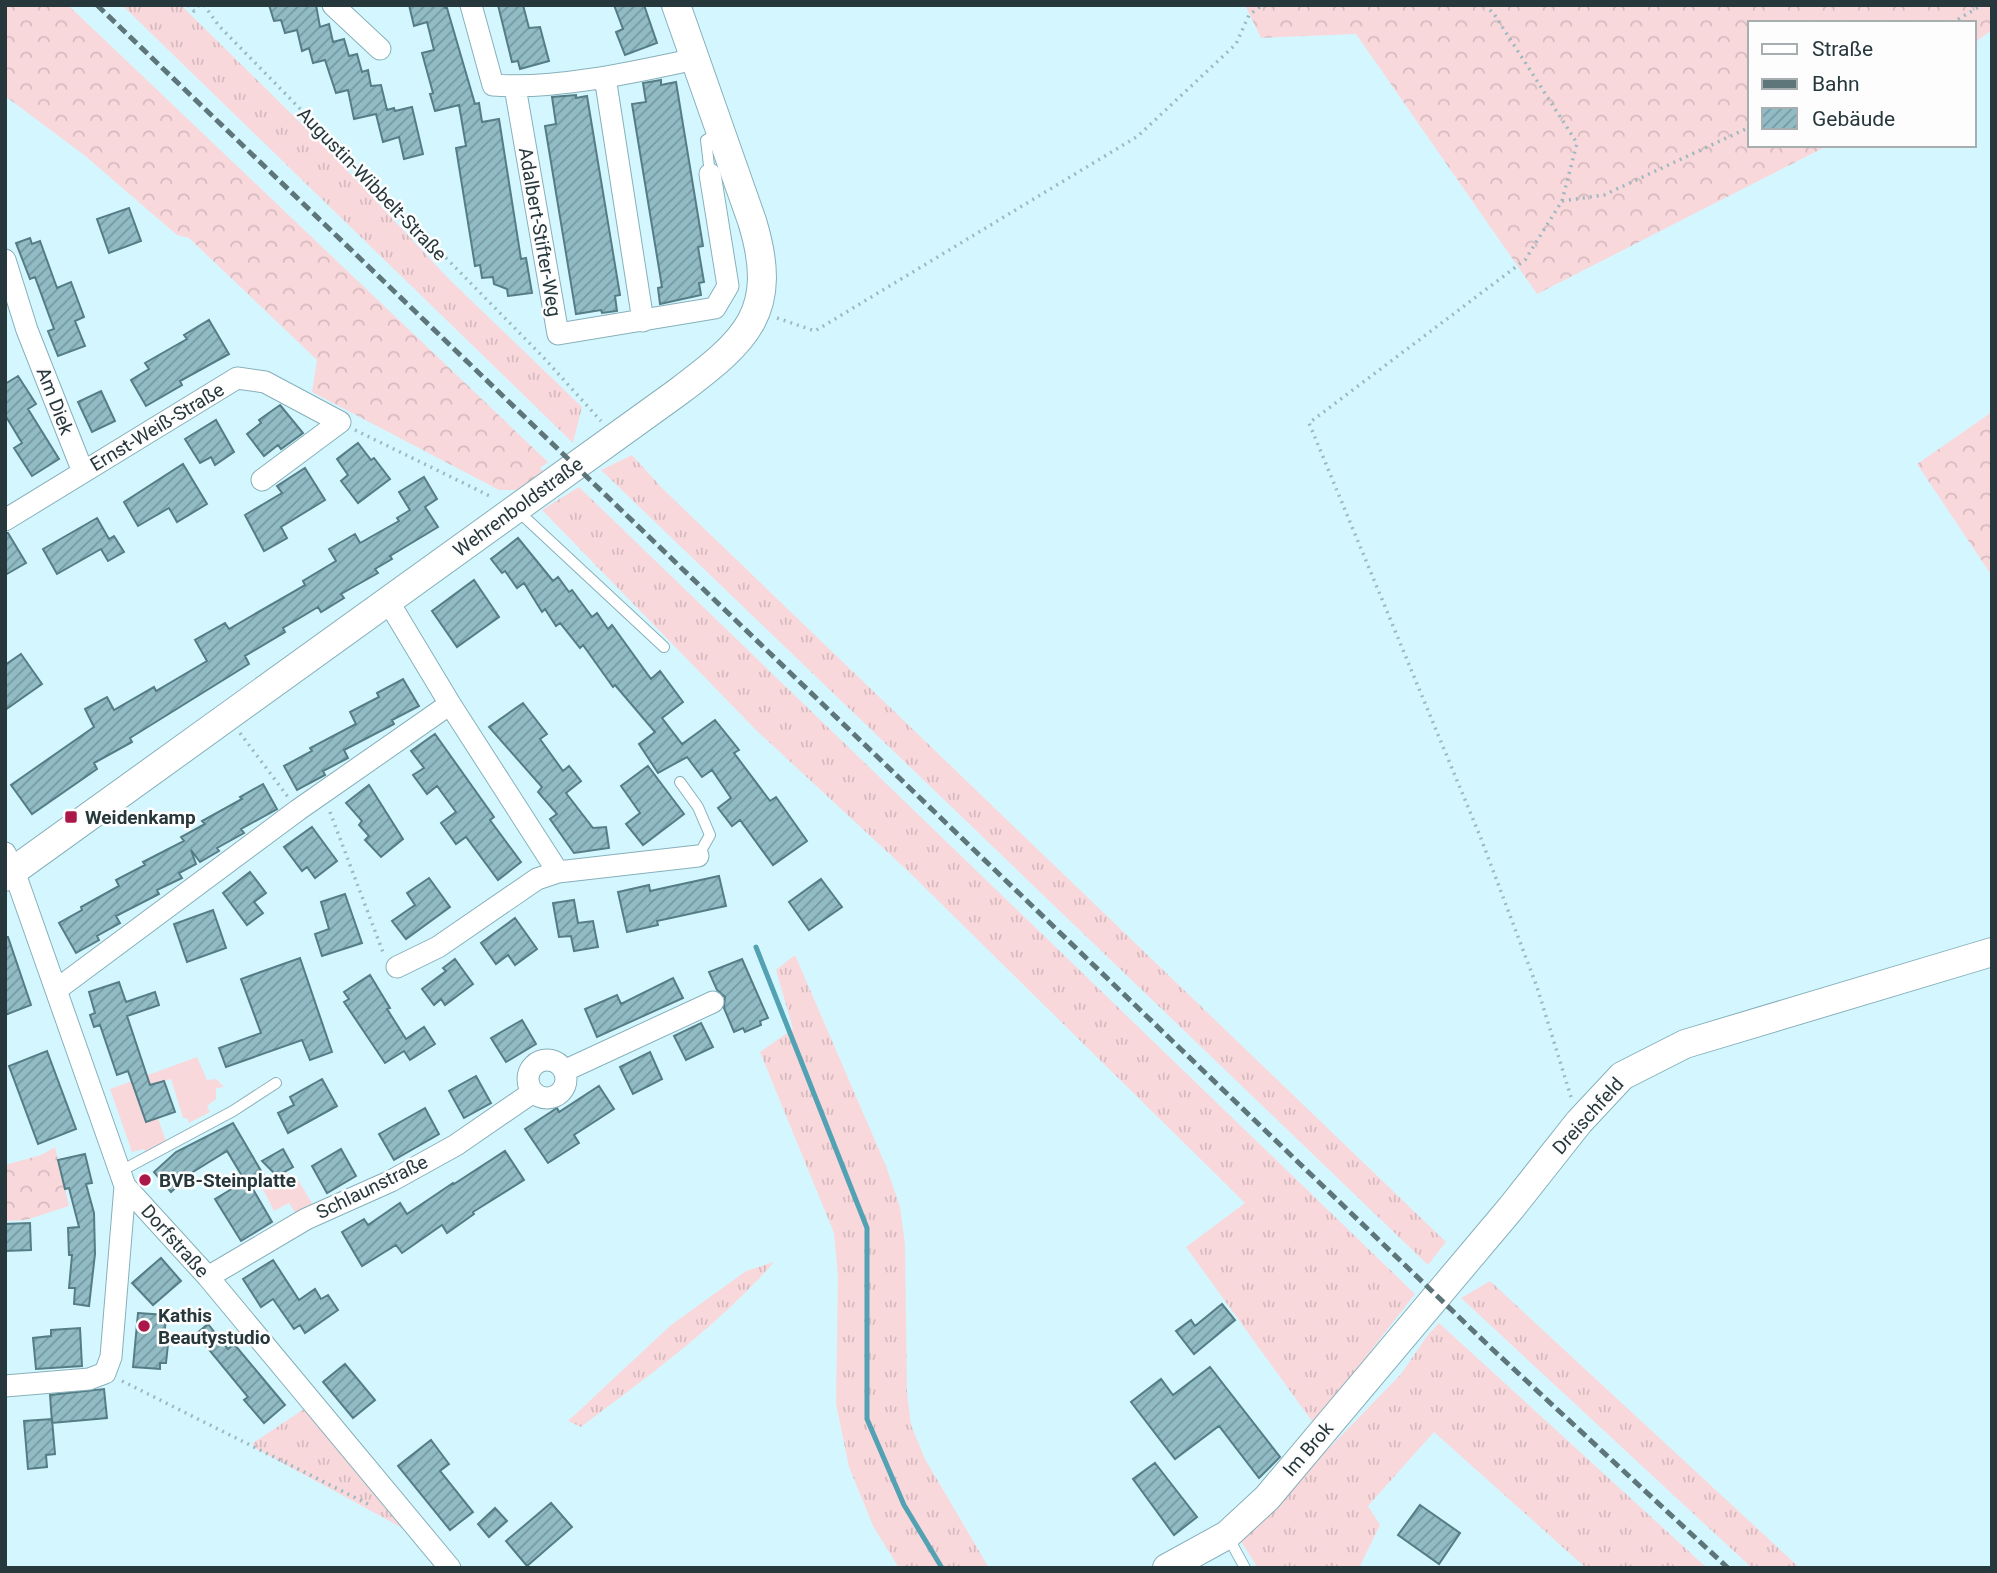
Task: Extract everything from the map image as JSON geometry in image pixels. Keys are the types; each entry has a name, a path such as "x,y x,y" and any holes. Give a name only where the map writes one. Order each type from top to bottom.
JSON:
{"street":[{"path":"332,5 380,48"},
{"path":"471,5 493,85 514,87 606,77 695,59"},
{"name":"Wehrenboldstraße","path":"8,867 229,717 721,359 737,344 751,325 757,307 762,274 760,248 676,5"},
{"path":"606,77 643,321"},
{"name":"Adalbert-Stifter-Weg","path":"514,87 558,334 715,308 729,286 710,174"},
{"name":"Am Diek","path":"5,260 27,330 83,472"},
{"path":"5,323 27,330"},
{"name":"Ernst-Weiß-Straße","path":"5,520 237,378 265,382 340,422"},
{"path":"261,480 340,422"},
{"path":"388,601 450,704 558,872"},
{"path":"56,990 298,810 450,704"},
{"path":"397,967 438,947 537,879 558,872 698,856"},
{"name":"Dorfstraße","path":"8,867 56,990 122,1179 208,1277 450,1568"},
{"name":"Dreischfeld","path":"1384,1358 1511,1208 1579,1122 1622,1076 1685,1044 1992,952"},
{"path":"533,1092 528,1077 530,1069 536,1063 552,1060 564,1071 713,1002"},
{"name":"Schlaunstraße","path":"208,1277 306,1219 391,1181 456,1145 533,1092 544,1098 557,1095 565,1084 564,1071"},
{"path":"5,1386 89,1378 104,1373 111,1357 122,1179"},
{"name":"Im Brok","path":"1167,1568 1227,1535 1267,1498 1384,1358"}],"lane":[{"path":"710,174 706,140 720,132"},
{"path":"516,509 664,647"},
{"path":"680,782 698,807 710,835 698,856"},
{"path":"122,1179 276,1083"},
{"path":"1227,1535 1245,1568"}],"path":[{"path":"188,5 194,11 202,5"},
{"name":"Augustin-Wibbelt-Straße","path":"202,5 219,26 544,358 615,436"},
{"path":"757,307 787,323 815,331 839,317 1138,136 1236,44 1249,15 1262,5"},
{"path":"1485,5 1494,14 1577,144 1562,201 1525,260 1309,423 1480,836 1537,987 1579,1122"},
{"path":"1955,21 1982,5"},
{"path":"1562,201 1604,195 1748,128"},
{"path":"340,422 516,509"},
{"path":"229,717 298,810"},
{"path":"320,795 333,818 382,953 397,967"},
{"path":"104,1373 376,1508"}],"green space":[{"path":"5,5 68,5 548,462 540,468 543,471 520,490 499,490 312,392 317,360 189,238 177,235 84,155 5,96"},
{"path":"122,5 181,5 328,150 449,279 582,407 573,443"},
{"path":"1245,5 1992,5 1992,30 1976,42 1976,21 1748,21 1748,147 1825,147 1537,294 1356,34 1261,38"},
{"path":"1992,412 1992,576 1917,464"},
{"path":"632,455 662,488 1446,1242 1428,1265 601,470"},
{"path":"579,487 1415,1294 1314,1424 1186,1247 1245,1203 910,873 756,730 542,510"},
{"path":"795,955 886,1166 900,1207 905,1244 907,1392 911,1425 925,1459 989,1568 899,1568 873,1526 849,1467 836,1404 838,1277 834,1233 760,1052 793,1029 776,970"},
{"path":"197,1057 207,1080 216,1079 224,1087 216,1088 216,1099 207,1106 210,1112 189,1123 187,1118 183,1118 171,1079 135,1090 146,1122 158,1118 166,1141 145,1152 144,1149 132,1152 110,1089"},
{"path":"55,1147 69,1206 26,1220 5,1221 5,1165 41,1155"},
{"path":"285,1171 291,1181 297,1178 313,1205 296,1214 289,1203 274,1211 256,1176 277,1176"},
{"path":"774,1262 730,1307 632,1389 581,1427 568,1421 671,1325 746,1271"},
{"path":"1490,1281 1800,1568 1752,1568 1461,1298"},
{"path":"1439,1323 1707,1568 1586,1568 1434,1432 1368,1506 1380,1525 1359,1568 1258,1568 1240,1540 1401,1374"},
{"path":"307,1407 408,1531 253,1447 253,1443"}],"building":[{"path":"269,5 316,5 320,27 329,24 333,42 344,39 349,56 357,54 362,72 368,70 371,86 381,85 387,110 412,107 423,154 404,159 399,137 383,142 376,114 354,119 348,90 336,93 325,60 313,63 309,48 302,51 297,30 285,33 281,20 274,21"},
{"path":"409,5 444,5 447,8 475,104 479,103 482,122 499,119 521,259 526,258 532,293 508,296 507,289 494,284 493,277 482,278 480,265 475,266 456,148 466,146 459,105 435,111 422,53 434,50 427,22 414,26"},
{"path":"498,5 523,5 529,28 540,27 549,61 520,69 518,61 512,62"},
{"path":"614,5 644,5 657,43 625,55 616,32 623,29"},
{"path":"661,80 661,85 676,82 703,246 698,247 704,282 699,283 701,295 660,304 658,288 662,287 632,104 646,102 643,83"},
{"path":"576,95 576,98 587,96 620,295 615,296 617,311 602,313 601,310 576,314 545,126 556,124 552,97"},
{"path":"129,208 141,241 109,253 97,219"},
{"path":"30,238 32,244 40,241 57,288 71,282 84,317 75,321 85,346 58,356 48,331 54,329 35,277 30,279 16,243"},
{"path":"209,320 229,354 180,381 182,385 146,406 131,380 149,369 145,363 187,339 184,335"},
{"path":"18,376 36,404 28,409 59,459 32,476 14,448 22,443 5,415 5,384"},
{"path":"101,391 115,421 92,432 78,402"},
{"path":"280,405 303,433 281,449 278,445 264,456 247,434 261,423 259,420"},
{"path":"216,420 234,452 215,465 211,457 200,463 185,439"},
{"path":"358,443 390,479 358,503 341,481 348,475 337,459"},
{"path":"183,464 207,504 177,522 169,508 138,526 124,502"},
{"path":"305,468 325,500 281,527 287,538 264,551 245,515 282,493 277,486"},
{"path":"424,477 437,499 425,507 438,527 390,556 392,559 375,569 378,573 341,594 344,598 321,612 318,607 283,628 285,632 245,656 249,664 130,738 132,742 94,763 97,769 32,814 11,785 94,727 85,709 107,697 114,710 154,687 156,691 207,661 195,640 225,623 229,629 305,585 303,581 336,561 329,549 355,534 360,543 399,521 397,518 410,510 399,492"},
{"path":"97,518 109,539 114,536 124,552 108,561 101,549 57,574 43,549"},
{"path":"5,533 8,533 26,563 5,575"},
{"path":"518,538 553,581 558,577 569,592 572,590 592,617 597,613 608,629 612,625 651,679 660,671 683,702 662,718 682,744 715,720 739,750 734,753 770,801 776,797 807,841 773,865 740,820 732,826 718,808 731,798 712,770 702,777 687,757 658,773 639,744 655,732 615,685 613,687 583,645 580,648 560,623 556,626 545,609 542,612 524,583 517,588 505,571 502,573 491,559"},
{"path":"474,580 499,617 457,647 432,611"},
{"path":"21,654 42,684 5,710 5,665"},
{"path":"403,679 419,706 392,720 394,724 344,750 348,758 323,771 325,775 297,790 284,766 312,751 310,748 356,724 350,712 379,697 377,693"},
{"path":"523,703 547,734 540,739 563,771 569,766 581,781 566,793 593,828 606,827 609,848 574,853 550,819 557,814 538,792 542,787 489,727"},
{"path":"435,734 494,817 490,820 521,862 498,880 466,837 456,844 441,823 456,812 437,786 427,794 413,775 424,768 411,751"},
{"path":"648,766 684,814 643,845 626,824 640,813 621,786"},
{"path":"263,784 277,809 241,829 244,833 217,848 219,851 200,862 191,850 196,864 179,873 182,878 157,890 159,894 116,916 120,923 97,936 99,940 76,953 59,923 119,886 116,880 145,865 143,862 184,841 181,837 205,824 202,821"},
{"path":"369,785 403,839 381,857 365,840 369,836 359,825 362,821 346,803"},
{"path":"312,827 337,861 315,878 307,867 302,871 284,847"},
{"path":"250,872 266,893 254,902 263,913 247,925 223,893"},
{"path":"719,876 726,906 657,921 658,925 627,932 618,892 649,885 650,891"},
{"path":"429,878 450,907 406,939 392,921 415,905 407,893"},
{"path":"821,879 842,907 809,930 789,902"},
{"path":"345,894 362,943 322,956 315,934 329,929 321,902"},
{"path":"574,900 578,923 593,921 598,947 574,951 571,936 559,937 553,903"},
{"path":"213,910 226,948 187,962 174,924"},
{"path":"515,918 537,949 515,965 508,955 496,964 481,943"},
{"path":"5,937 8,937 31,1005 5,1015"},
{"path":"300,958 332,1052 310,1060 302,1040 226,1067 219,1048 261,1033 241,979"},
{"path":"455,959 473,984 445,1005 441,999 434,1005 422,989 446,971 443,968"},
{"path":"742,959 768,1018 760,1021 761,1025 745,1032 743,1028 734,1032 724,1008 725,997 717,990 709,972"},
{"path":"370,975 406,1039 424,1027 435,1044 410,1060 404,1051 385,1063 344,1002 349,999 344,992"},
{"path":"673,978 683,998 597,1037 585,1009 617,995 621,1004"},
{"path":"119,982 126,1002 155,992 159,1005 127,1016 150,1085 164,1081 175,1112 146,1122 128,1071 117,1075 100,1025 94,1027 90,1015 95,1013 89,992"},
{"path":"522,1020 536,1044 506,1062 491,1038"},
{"path":"701,1023 713,1047 686,1060 674,1036"},
{"path":"47,1051 76,1129 38,1144 9,1066"},
{"path":"650,1052 662,1079 633,1094 620,1067"},
{"path":"476,1076 491,1103 464,1118 449,1091"},
{"path":"322,1079 337,1106 288,1133 278,1113 294,1105 290,1097"},
{"path":"599,1086 614,1109 574,1135 579,1143 548,1163 525,1129 557,1108 559,1112"},
{"path":"425,1108 439,1134 394,1160 379,1134"},
{"path":"233,1123 264,1176 250,1184 272,1222 241,1241 215,1199 245,1181 227,1151 193,1172 171,1192 154,1172 176,1152"},
{"path":"283,1149 293,1167 277,1176 262,1161"},
{"path":"341,1149 356,1176 327,1193 312,1166"},
{"path":"505,1151 524,1180 473,1212 474,1214 447,1233 442,1225 402,1253 396,1245 362,1266 342,1232 364,1219 368,1225 400,1203 407,1214"},
{"path":"85,1154 92,1183 86,1184 94,1213 95,1254 89,1306 74,1304 75,1288 69,1288 72,1255 69,1255 68,1228 79,1227 69,1188 65,1189 58,1160"},
{"path":"30,1223 31,1250 5,1251 5,1224"},
{"path":"161,1258 181,1281 153,1305 132,1283"},
{"path":"273,1260 299,1300 315,1289 321,1299 328,1295 338,1310 305,1333 300,1325 294,1329 273,1299 261,1307 243,1279"},
{"path":"1222,1304 1235,1320 1194,1354 1176,1331 1191,1320 1195,1326"},
{"path":"138,1313 166,1315 166,1363 160,1363 160,1369 133,1367"},
{"path":"208,1324 228,1349 234,1344 285,1405 264,1423 244,1400 248,1397 196,1334"},
{"path":"80,1328 82,1366 36,1369 33,1338 51,1336 51,1330"},
{"path":"345,1364 375,1400 353,1418 323,1382"},
{"path":"1210,1367 1280,1457 1259,1478 1219,1426 1175,1459 1131,1402 1161,1379 1173,1395"},
{"path":"104,1389 107,1418 52,1423 50,1395"},
{"path":"52,1419 55,1454 46,1455 47,1467 28,1469 24,1421"},
{"path":"431,1440 449,1464 440,1471 473,1512 450,1530 398,1466"},
{"path":"1155,1463 1197,1517 1174,1535 1133,1479"},
{"path":"551,1503 572,1527 527,1566 506,1541"},
{"path":"1420,1505 1460,1533 1439,1564 1398,1535"},
{"path":"495,1508 507,1521 489,1537 478,1524"}],"waterway":[{"path":"756,947 867,1228 867,1419 904,1505 942,1568"}],"railway":[{"path":"97,5 1490,1347 1728,1568"}],"place":[{"name":"Weidenkamp","path":"71,817"},
{"name":"BVB-Steinplatte","path":"145,1180"},
{"name":"Kathis Beautystudio","path":"144,1326"}]}
